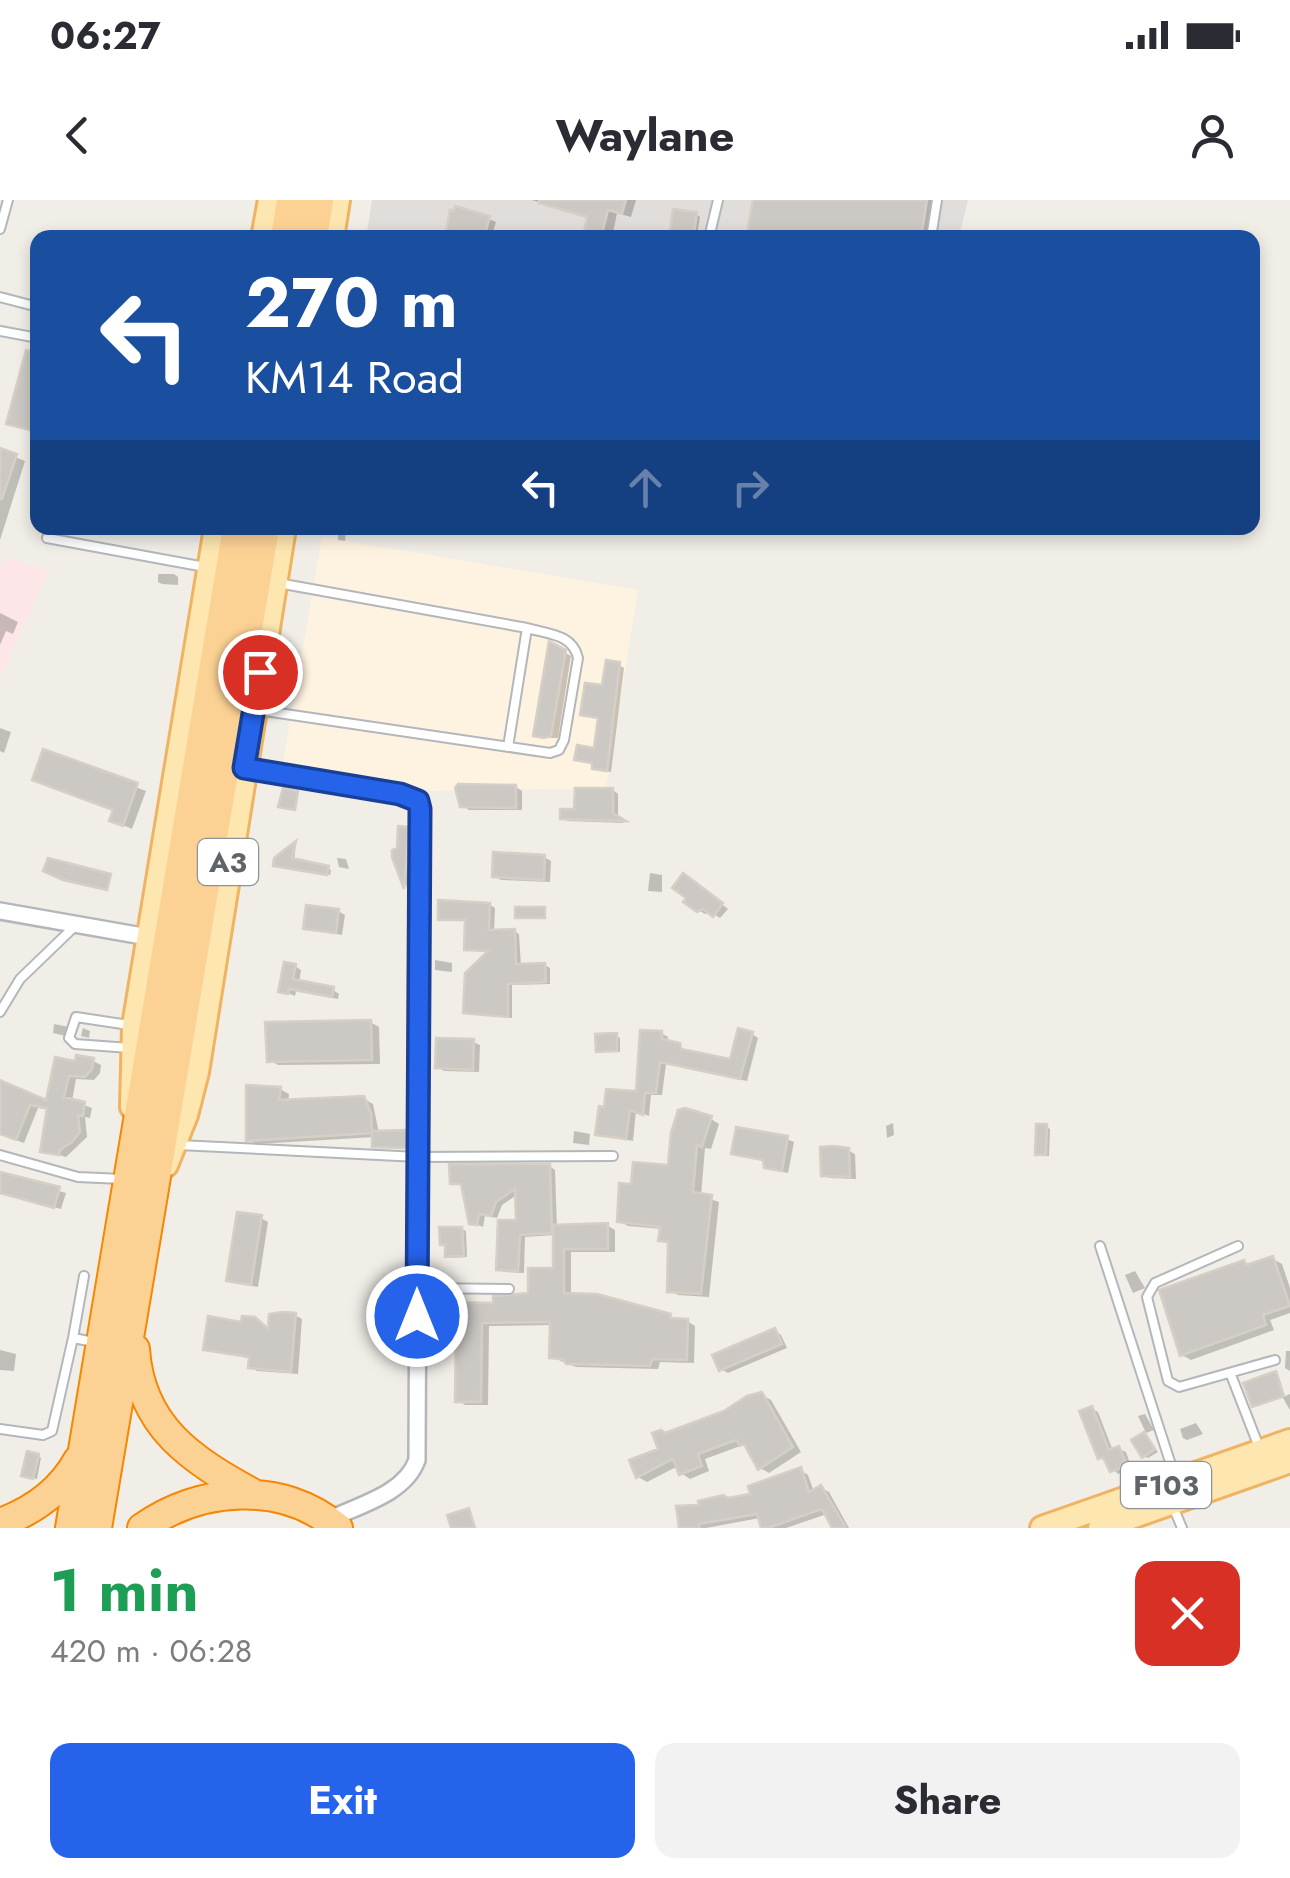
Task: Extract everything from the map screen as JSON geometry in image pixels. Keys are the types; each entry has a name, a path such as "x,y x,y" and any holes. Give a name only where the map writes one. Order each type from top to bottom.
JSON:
{"highway":[{"path":"286,230 291,200"},
{"path":"314,230 319,200"},
{"name":"A3","path":"97,1528 134,1319 142,1186 236,535"},
{"name":"A3","path":"70,1528 101,1343 142,1186 264,535"},
{"path":"134,1319 138,1374 154,1414 192,1458 254,1494"},
{"path":"0,1522 26,1512 58,1488 84,1450"},
{"path":"142,1528 180,1506 225,1495 254,1494 290,1501 333,1524"}],"main road":[{"path":"265,230 270,200"},
{"path":"333,230 338,200"},
{"name":"A3","path":"142,1186 133,1124 133,1037 215,535"},
{"name":"A3","path":"142,1186 174,1144 197,1072 283,535"},
{"name":"F103","path":"1100,1528 1124,1524 1174,1492 1290,1441"},
{"name":"F103","path":"1042,1528 1290,1461"}],"street":[{"path":"244,768 400,794 418,801 422,851 417,1460 402,1485 333,1524"},
{"path":"0,911 148,937"}],"lane":[{"path":"0,229 8,200"},
{"path":"710,230 718,200"},
{"path":"932,230 937,200"},
{"path":"0,297 30,304"},
{"path":"0,330 30,336"},
{"path":"47,538 209,568"},
{"path":"254,710 550,754 559,750 564,740 578,658 575,646 566,638 526,628 274,582"},
{"path":"508,747 526,628"},
{"path":"0,1012 20,979 77,924"},
{"path":"76,1016 133,1037 76,1044 70,1038 76,1016"},
{"path":"174,1144 418,1156 613,1156"},
{"path":"0,1155 78,1177 142,1186"},
{"path":"1100,1246 1182,1528"},
{"path":"1238,1246 1155,1282 1146,1298 1168,1381 1172,1386 1275,1360"},
{"path":"0,1429 43,1436 52,1430 84,1276"},
{"path":"417,1288 508,1289"},
{"path":"73,1338 101,1343"},
{"path":"1231,1374 1261,1452"}],"shaded area":[{"path":"372,200 968,200 961,230 367,230"},
{"path":"322,537 638,590 606,788 432,791 283,763"},
{"path":"5,557 49,571 0,678 0,568"}],"building":[{"path":"626,200 622,214 608,210 603,230 585,230 587,217 539,203"},
{"path":"753,200 927,200 922,230 747,230"},
{"path":"455,206 490,216 486,230 446,230 450,210 454,211"},
{"path":"673,209 697,212 695,230 670,230"},
{"path":"26,350 30,351 30,430 6,424"},
{"path":"0,448 17,454 2,499 0,499"},
{"path":"549,641 566,650 551,736 544,738 533,736"},
{"path":"606,660 620,662 607,771 574,760 577,745 594,748 598,718 580,715 585,683 602,685"},
{"path":"43,749 138,783 123,826 109,821 113,810 32,780"},
{"path":"458,784 516,785 516,808 460,807 455,788"},
{"path":"283,788 298,791 295,810 278,807"},
{"path":"575,788 613,788 613,813 626,821 560,819 560,809 574,809"},
{"path":"398,826 409,827 404,889 392,857 392,850 397,848"},
{"path":"296,841 292,858 329,866 327,875 273,866 274,858"},
{"path":"493,852 545,855 544,880 492,877"},
{"path":"48,858 111,874 107,890 43,871"},
{"path":"683,873 723,903 713,917 703,909 697,912 672,888"},
{"path":"438,900 490,903 489,930 515,929 516,964 545,963 546,982 508,984 508,1017 463,1013 465,973 488,951 464,950 465,920 438,920"},
{"path":"306,905 339,909 336,933 303,929"},
{"path":"515,907 545,907 545,918 515,918"},
{"path":"284,962 296,964 293,979 334,987 332,997 289,989 288,994 278,992"},
{"path":"371,1020 372,1060 267,1062 265,1022"},
{"path":"738,1028 753,1032 740,1079 660,1062 656,1093 645,1093 643,1115 630,1110 626,1139 595,1135 606,1089 636,1091 640,1030 662,1031 662,1039 680,1043 681,1049 730,1059"},
{"path":"617,1033 617,1051 596,1052 595,1034"},
{"path":"436,1038 474,1039 473,1070 435,1068"},
{"path":"76,1055 94,1058 85,1077 69,1076 64,1097 85,1102 83,1116 78,1115 80,1132 72,1142 59,1155 40,1152 47,1108 30,1105 16,1140 0,1134 0,1080 46,1100 55,1057 75,1061"},
{"path":"246,1085 281,1087 279,1100 364,1096 371,1113 372,1133 246,1141"},
{"path":"685,1108 712,1116 702,1147 697,1145 693,1192 712,1195 701,1294 667,1292 668,1242 658,1241 660,1227 617,1222 619,1183 631,1184 633,1162 668,1165 671,1133 678,1110"},
{"path":"1036,1124 1047,1124 1046,1155 1035,1155"},
{"path":"736,1127 788,1136 782,1171 764,1168 763,1160 731,1154"},
{"path":"407,1130 407,1148 372,1147 372,1131"},
{"path":"820,1147 849,1148 850,1177 821,1176"},
{"path":"449,1164 550,1164 552,1233 520,1235 518,1271 496,1270 498,1220 516,1220 515,1189 496,1202 491,1216 479,1214 477,1225 469,1224 461,1184 450,1184"},
{"path":"0,1172 60,1187 54,1208 0,1193"},
{"path":"237,1212 262,1215 251,1285 226,1281"},
{"path":"608,1223 608,1249 564,1249 564,1293 597,1294 671,1314 670,1318 688,1319 687,1360 652,1359 650,1366 566,1364 563,1359 549,1358 550,1322 482,1323 481,1402 455,1402 456,1321 445,1321 446,1302 493,1303 493,1296 528,1293 528,1268 553,1268 553,1225"},
{"path":"439,1227 462,1227 464,1256 445,1257"},
{"path":"1273,1256 1290,1306 1263,1315 1266,1325 1180,1356 1159,1290 1244,1260 1246,1265"},
{"path":"296,1313 291,1372 248,1368 249,1357 203,1350 208,1316 241,1322 242,1316 255,1317 268,1329 269,1314"},
{"path":"775,1328 782,1344 719,1371 712,1355"},
{"path":"1276,1371 1284,1396 1252,1407 1243,1383"},
{"path":"762,1392 793,1447 758,1470 744,1444 740,1446 736,1440 698,1454 702,1466 679,1475 673,1459 636,1478 629,1460 658,1449 652,1433 665,1433"},
{"path":"1092,1406 1109,1450 1119,1446 1127,1466 1110,1472 1103,1457 1098,1459 1079,1411"},
{"path":"1144,1432 1155,1449 1142,1458 1131,1440"},
{"path":"27,1451 39,1454 33,1479 21,1476"},
{"path":"801,1467 809,1492 821,1485 846,1528 832,1528 822,1509 768,1528 761,1528 757,1514 699,1524 700,1528 679,1528 676,1506 699,1505 698,1501 723,1495 728,1498 750,1494 748,1486"},
{"path":"469,1508 475,1528 451,1528 447,1515"}],"route":[{"path":"260,672 244,768 400,794 418,801 420,809 417,1316"}]}
